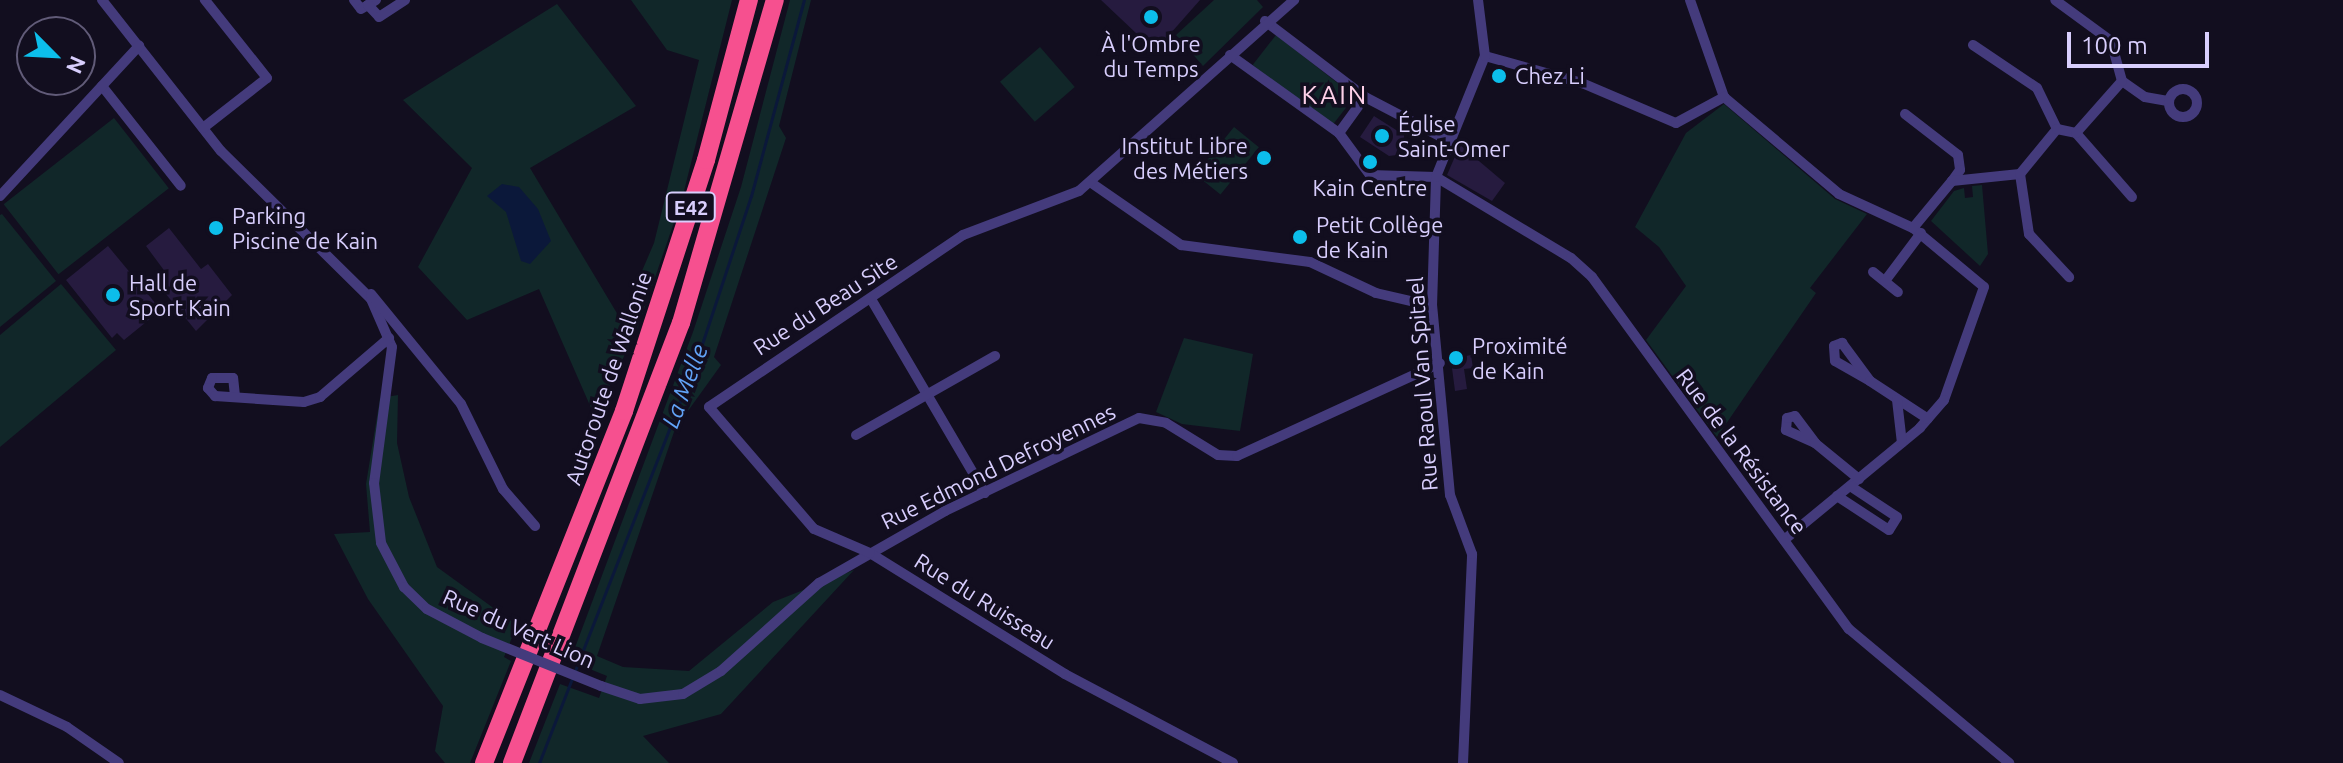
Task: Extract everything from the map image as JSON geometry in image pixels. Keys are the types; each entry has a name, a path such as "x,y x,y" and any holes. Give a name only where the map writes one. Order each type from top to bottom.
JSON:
{"highway":[{"name":"Autoroute de Wallonie","path":"484,763 629,397 749,0"},
{"name":"E42","path":"512,763 681,323 775,0"}],"street":[{"path":"102,0 253,187 353,276 411,339 481,435 503,489 535,526"},
{"path":"203,128 267,78 205,0"},
{"path":"354,0 361,9 372,2 379,17 405,0"},
{"name":"Rue du Beau Site","path":"709,407 963,235 1090,182 1265,21 1294,0"},
{"path":"1478,0 1485,56 1582,83 1676,123 1724,97"},
{"path":"1690,0 1724,97 1839,194 1917,230 1984,287 1944,400 1902,443 1784,540"},
{"path":"2055,0 2111,41 2122,81 2145,97 2168,101"},
{"path":"1265,21 1365,97 1449,141"},
{"path":"1973,45 2037,88 2057,129"},
{"path":"0,196 139,46"},
{"path":"1230,55 1341,135 1370,175 1436,177"},
{"name":"Rue Raoul Van Spitael","path":"1463,763 1472,554 1450,495 1440,363 1432,306 1436,177 1485,56"},
{"path":"2076,133 2122,81"},
{"path":"102,86 181,186"},
{"path":"1341,135 1365,97"},
{"path":"1885,281 1960,170 1958,155 1905,114"},
{"path":"2057,129 2076,133 2132,197"},
{"path":"1952,181 2020,174 2057,129"},
{"path":"2020,174 2029,234 2069,277"},
{"name":"Rue de la Résistance","path":"1436,177 1571,258 1592,277 1726,469 1784,540 1849,629 2009,763"},
{"path":"1090,182 1181,245 1310,262 1376,293 1432,306"},
{"path":"1873,272 1898,292"},
{"path":"365,291 390,343"},
{"path":"871,299 930,391 985,493"},
{"path":"235,396 304,402 320,397 390,343 411,339"},
{"name":"Rue du Vert Lion","path":"390,343 374,483 381,543 404,587 427,609 482,638 640,699"},
{"path":"856,435 995,356"},
{"name":"Rue Edmond Defroyennes","path":"640,699 683,694 721,671 819,583 985,493 1143,417 1166,423 1218,455 1237,456 1440,363"},
{"path":"1870,381 1928,419"},
{"path":"1897,400 1902,443"},
{"name":"Rue du Ruisseau","path":"709,407 814,529 870,553 1065,674 1233,763"},
{"path":"1815,443 1897,517 1889,530 1837,496"},
{"path":"0,695 67,727 119,763"}],"green space":[{"path":"631,0 732,0 682,199 638,327 595,417 539,289 467,320 418,267 472,168 403,100 557,4 636,106 530,168 621,320 654,243 699,60 667,50"},
{"path":"790,0 811,0 779,126 786,138 714,357 721,365 675,429 597,656 623,667 689,671 773,602 854,570 721,714 643,736 669,763 529,763 560,684 599,698 607,676 570,661 693,332 741,187"},
{"path":"1214,0 1257,0 1263,7 1203,66 1176,35"},
{"path":"1276,35 1355,97 1331,127 1253,65"},
{"path":"1040,47 1075,87 1035,122 1000,82"},
{"path":"1724,104 1835,199 1867,214 1810,288 1816,293 1717,437 1646,340 1686,286 1659,247 1635,227 1686,133"},
{"path":"114,118 169,188 58,274 4,204"},
{"path":"1234,127 1259,147 1220,195 1196,174"},
{"path":"1982,185 1988,254 1980,266 1931,221 1954,191 1964,188 1965,198 1973,197 1972,186"},
{"path":"0,215 56,281 0,327"},
{"path":"61,284 116,350 0,447 0,335"},
{"path":"1184,338 1253,354 1240,431 1182,424 1156,412"},
{"path":"398,395 397,443 409,497 437,567 517,625 504,657 511,661 470,763 445,763 435,751 443,706 368,599 334,534 370,532 366,484 380,398"}],"water":[{"path":"502,184 519,187 538,209 551,241 530,264 521,261 506,212 487,196"}],"building":[{"name":"À l'Ombre du Temps","path":"1101,0 1200,0 1155,51"},
{"name":"Église Saint-Omer","path":"1374,116 1404,135 1404,154 1389,156 1360,137"},
{"path":"1460,145 1505,183 1492,201 1447,175"},
{"path":"169,228 201,269 208,264 232,295 196,331 157,283 166,273 146,246"},
{"name":"Hall de Sport Kain","path":"108,246 161,310 124,340 117,333 112,338 66,280"},
{"path":"1460,351 1461,357 1471,355 1473,368 1464,369 1467,389 1455,391 1450,353"}],"waterway":[{"name":"La Melle","path":"539,763 701,347 751,196 804,0"}],"place":[{"name":"À l'Ombre du Temps","path":"1151,17"},
{"name":"Chez Li","path":"1499,76"},
{"name":"Église Saint-Omer","path":"1382,136"},
{"name":"Institut Libre des Métiers","path":"1264,158"},
{"name":"Kain Centre","path":"1370,162"},
{"name":"Parking Piscine de Kain","path":"216,228"},
{"name":"Petit Collège de Kain","path":"1300,237"},
{"name":"Hall de Sport Kain","path":"113,295"},
{"name":"Proximité de Kain","path":"1456,358"}],"district":[{"name":"KAIN","path":"1335,95"}]}
